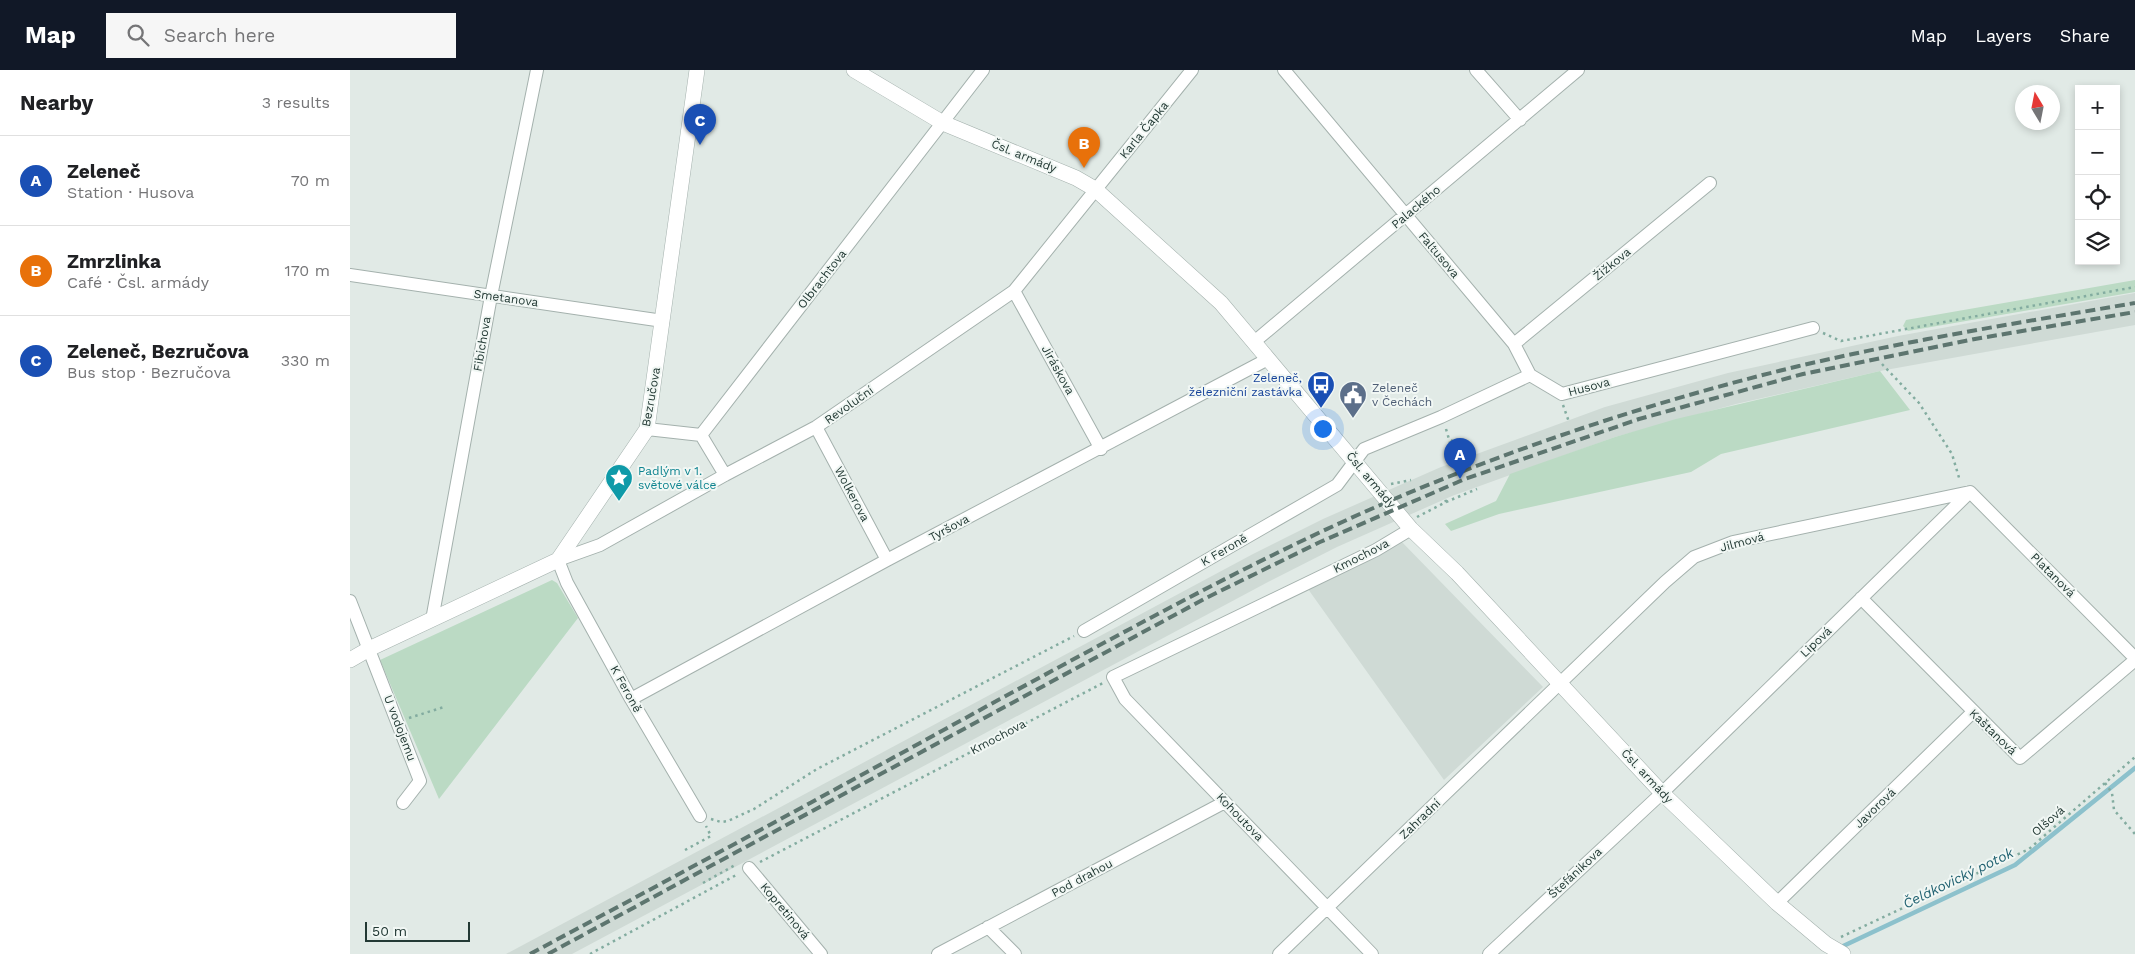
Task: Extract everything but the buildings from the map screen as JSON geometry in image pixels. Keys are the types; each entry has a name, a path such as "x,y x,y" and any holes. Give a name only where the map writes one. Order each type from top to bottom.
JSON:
{"street":[{"name":"Fibichova","path":"432,620 491,296 538,70"},
{"name":"Bezručova","path":"558,560 647,429 697,70"},
{"name":"Čsl. armády","path":"854,70 943,123 1076,178 1095,189 1221,303 1411,529 1457,573 1662,793 1777,904 1843,954"},
{"name":"Olbrachtova","path":"701,435 983,70"},
{"name":"Karla Čapka","path":"1095,189 1192,70"},
{"name":"Faltusova","path":"1284,70 1514,344 1530,375"},
{"path":"1476,70 1520,120"},
{"name":"Palackého","path":"1254,342 1578,70"},
{"name":"Žižkova","path":"1514,344 1710,183"},
{"name":"Revoluční","path":"558,560 600,545 725,475 816,427 1014,291 1095,189"},
{"name":"Smetanova","path":"350,275 663,321"},
{"name":"Jiráskova","path":"1014,291 1101,448"},
{"name":"Husova","path":"1530,375 1562,394 1813,328"},
{"name":"Tyršova","path":"631,699 887,560 1268,359"},
{"path":"1356,462 1364,449 1530,375"},
{"name":"Wolkerova","path":"816,427 887,560"},
{"path":"647,429 701,435 725,475"},
{"name":"K Feroně","path":"1084,631 1337,485 1356,462"},
{"name":"Lipová","path":"1662,793 1967,492"},
{"name":"Platanová","path":"1967,492 2135,659"},
{"name":"Jilmová","path":"1561,683 1665,582 1694,558 1733,542 1967,492"},
{"name":"Kmochova","path":"1113,677 1376,550 1411,529"},
{"path":"350,660 369,649 558,560"},
{"name":"K Feroně","path":"558,560 567,583 631,699 700,816"},
{"name":"Kaštanová","path":"1861,598 2020,758 2135,659"},
{"name":"U vodojemu","path":"350,601 420,781 404,803"},
{"name":"Kohoutova","path":"1113,677 1126,699 1372,954"},
{"name":"Zahradní","path":"1278,954 1561,683"},
{"name":"Javorová","path":"1777,904 1973,712"},
{"name":"Štefánikova","path":"1489,954 1662,793"},
{"name":"Pod drahou","path":"938,954 1225,802"},
{"name":"Kopretinová","path":"749,868 820,954"},
{"path":"988,927 1015,954"}],"path":[{"path":"1813,328 1841,341 2135,287"},
{"path":"1882,364 1919,402 1952,454 1967,492"},
{"path":"1566,414 1569,422"},
{"path":"1441,416 1451,440 1456,444 1462,456"},
{"path":"1451,440 1450,446 1456,463"},
{"path":"1411,529 1414,518 1445,500 1477,489"},
{"path":"700,816 721,822 728,821 754,809 788,786 831,762 1084,631"},
{"name":"Kmochova","path":"590,954 749,868 1113,677"},
{"path":"397,722 444,707"},
{"name":"Olšová","path":"1828,944 2029,849 2135,756"},
{"path":"2105,783 2112,792 2114,810 2135,834"},
{"path":"685,850 711,836"},
{"path":"703,883 728,869"}],"shaded area":[{"path":"2135,293 2135,325 1880,371 1736,404 1615,437 1452,496 1337,547 1268,582 572,954 506,954 1253,554 1323,519 1441,467 1605,407 1728,373 1898,336"},
{"path":"1400,540 1543,687 1444,780 1308,589"}],"green space":[{"path":"2135,280 2135,292 1908,331 1903,326 1906,320"},
{"path":"1880,371 1910,410 1721,454 1691,472 1499,514 1451,531 1445,524 1496,501 1510,474 1615,437 1676,419"},
{"path":"552,580 557,583 578,618 439,799 380,660"}],"waterway":[{"name":"Čelákovický potok","path":"1839,948 2015,865 2135,768"}],"railway":[{"path":"530,954 1221,581 1333,526 1448,477 1578,430 1665,402 1754,377 1925,340 2135,303"},
{"path":"548,954 1206,598 1320,542 1465,479 1639,419 1803,374 1975,339 2135,312"}],"place":[{"name":"Zeleneč, Bezručova","path":"700,145"},
{"name":"Zmrzlinka","path":"1084,168"},
{"name":"Zeleneč, železniční zastávka","path":"1321,409"},
{"name":"Zeleneč v Čechách","path":"1353,419"},
{"name":"Zeleneč","path":"1460,479"},
{"name":"Padlým v 1. světové válce","path":"619,502"}]}
